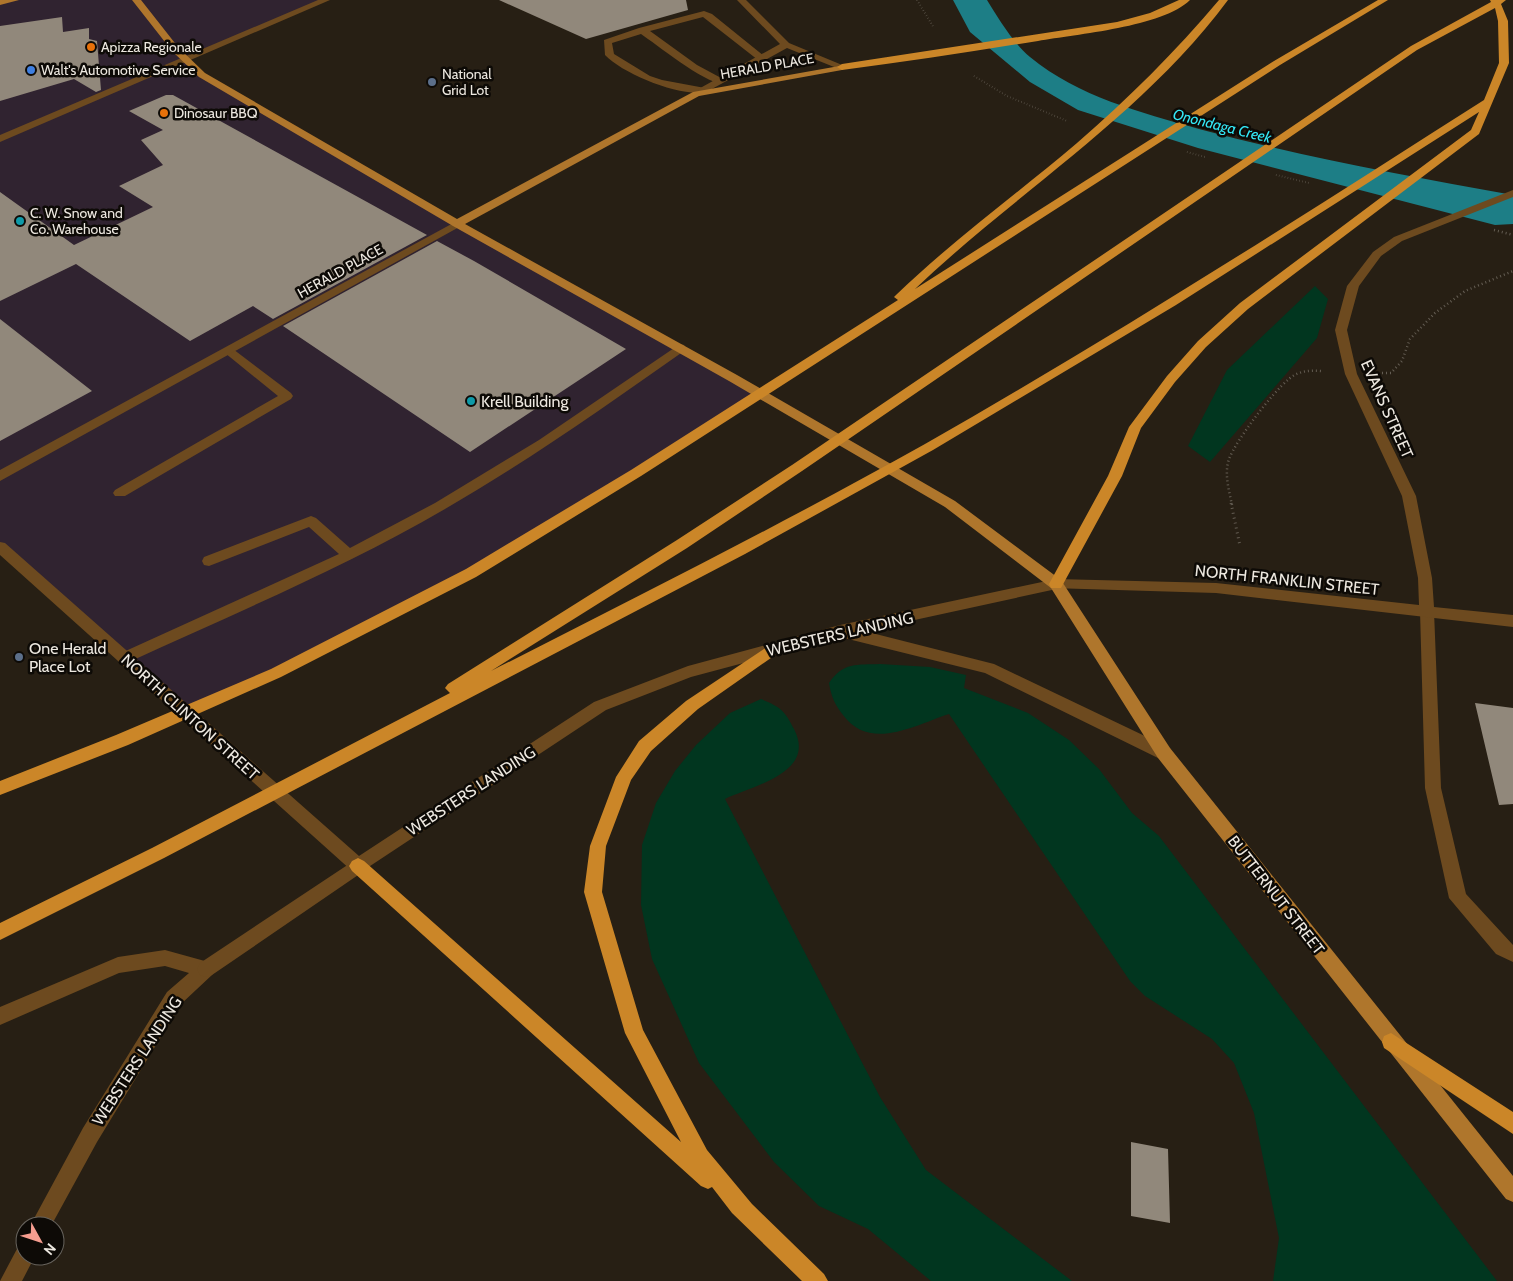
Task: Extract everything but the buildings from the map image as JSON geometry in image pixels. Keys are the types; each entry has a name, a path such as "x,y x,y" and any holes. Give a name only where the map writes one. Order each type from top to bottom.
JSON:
{"highway":[{"path":"842,67 915,58 1080,31 1148,17 1186,0"},
{"path":"877,319 935,262 1059,164 1160,73 1224,0"},
{"path":"0,788 131,736 276,673 471,573 727,415 1224,96 1384,0"},
{"path":"1056,584 1115,476 1135,426 1170,379 1202,344 1244,306 1475,132 1504,63 1503,21 1500,9 1494,0"},
{"path":"356,749 682,544 797,468 1414,48 1502,0"},
{"path":"0,932 91,890 204,831 356,749 844,494 934,444 1046,379 1305,220 1490,100"},
{"path":"746,1213 700,1157 634,1033 593,892 598,846 624,777 645,746 692,705 773,649"},
{"path":"358,866 746,1213 818,1281"},
{"path":"1391,1042 1513,1124"}],"main road":[{"path":"0,2 15,0"},
{"path":"136,0 186,61 202,75 457,224 680,348 950,504 1056,584"},
{"name":"HERALD PLACE","path":"457,224 699,92 842,67"},
{"name":"BUTTERNUT STREET","path":"1056,584 1164,753 1391,1042 1513,1192"}],"street":[{"path":"0,139 326,0"},
{"path":"740,0 786,45 842,67"},
{"path":"699,92 647,78 610,55 607,42 642,30 704,14 710,16 761,58"},
{"path":"642,30 694,67 720,80"},
{"name":"HERALD PLACE","path":"699,92 786,45"},
{"name":"EVANS STREET","path":"1513,193 1398,239 1377,254 1353,286 1341,330 1351,374 1409,496 1425,578 1433,788 1458,898 1502,948 1513,954"},
{"name":"HERALD PLACE","path":"0,476 457,224"},
{"path":"124,658 349,555 440,506 544,444 680,348"},
{"path":"120,493 287,396 230,350"},
{"path":"209,561 311,522 349,555"},
{"name":"NORTH CLINTON STREET","path":"0,547 358,866"},
{"name":"NORTH FRANKLIN STREET","path":"1056,584 1216,588 1513,621"},
{"name":"WEBSTERS LANDING","path":"45,1216 90,1135 174,998 206,969 600,706 688,672 840,631 1056,584"},
{"path":"840,631 989,668 1164,753"},
{"path":"0,1016 118,965 165,958 206,969"},
{"path":"11,1281 19,1266"}],"path":[{"path":"1274,174 1312,184"}],"shaded area":[{"path":"14,0 326,0 186,60 202,75 757,392 471,573 186,713 0,547 0,2"}],"green space":[{"path":"1315,286 1328,299 1317,338 1210,462 1188,446 1227,370"},
{"path":"880,664 930,667 966,675 964,688 1028,713 1069,740 1099,769 1132,813 1159,836 1497,1281 1273,1281 1279,1238 1254,1113 1234,1063 1212,1039 1145,996 1130,981 949,714 908,729 879,734 866,732 854,726 843,715 831,692 829,683 834,676 851,666"},
{"path":"761,699 778,707 788,718 799,744 797,757 778,776 725,799 880,1097 926,1170 1072,1281 931,1281 868,1229 819,1206 774,1162 699,1063 652,959 641,905 642,845 656,803 675,771 696,745 730,713"}],"water":[{"path":"953,0 987,0 1012,38 1030,57 1069,83 1111,102 1199,129 1277,148 1513,195 1513,224 1495,225 1198,148 1078,110 1030,82 970,32"}],"place":[{"name":"Apizza Regionale","path":"91,47"},
{"name":"Walt's Automotive Service","path":"31,70"},
{"name":"National Grid Lot","path":"432,82"},
{"name":"Dinosaur BBQ","path":"164,113"},
{"name":"C. W. Snow and Co. Warehouse","path":"20,221"},
{"name":"Krell Building","path":"471,401"},
{"name":"One Herald Place Lot","path":"19,657"}],"water label":[{"name":"Onondaga Creek","path":"1222,126"}]}
